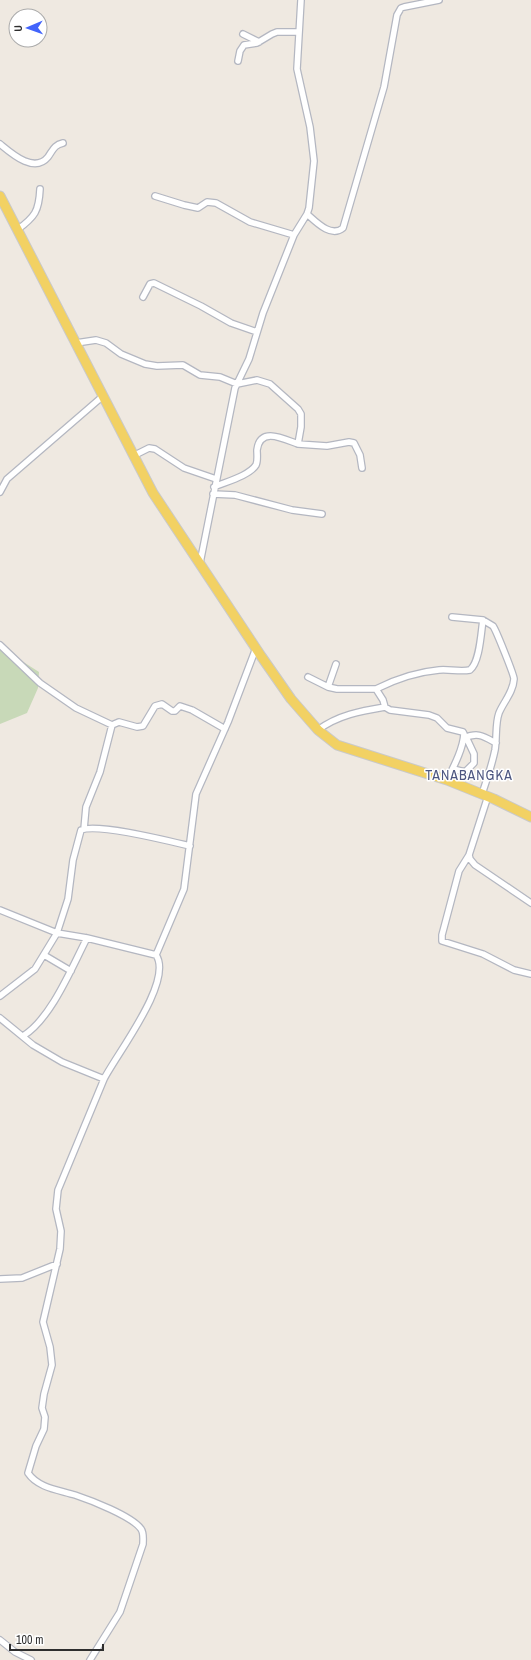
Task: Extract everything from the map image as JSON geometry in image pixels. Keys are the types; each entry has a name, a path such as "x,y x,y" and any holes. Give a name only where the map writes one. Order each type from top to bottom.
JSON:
{"main road":[{"path":"0,196 133,456 162,508 284,689 318,730 340,746 447,780 485,795 531,818"}],"street":[{"path":"200,563 232,396 249,359 257,332 294,234 307,214 313,179 314,161 310,127 297,69 301,0"},
{"path":"307,214 329,230 336,231 343,228 385,82 397,15 404,6 439,0"},
{"path":"238,61 240,51 244,45 260,42 277,32 299,32"},
{"path":"243,34 260,42"},
{"path":"0,144 19,159 38,163 47,158 54,146 63,143"},
{"path":"18,230 34,216 39,204 40,189"},
{"path":"155,196 198,208 207,202 216,203 250,222 294,234"},
{"path":"143,297 150,284 156,284 231,323 257,332"},
{"path":"76,343 88,340 102,341 121,354 144,364 157,366 183,366 200,375 220,378 237,384 244,384 257,380 270,384 298,409 302,420 298,444"},
{"path":"0,492 7,480 103,396"},
{"path":"214,487 248,473 254,468 257,462 258,443 266,436 276,436 298,444 327,446 349,442 354,444 360,455 362,468"},
{"path":"133,456 149,448 155,449 184,468 216,479"},
{"path":"213,494 235,495 292,510 322,514"},
{"path":"452,617 483,620 494,628 496,636 501,642 504,656 512,669 514,680 509,696 499,713 492,767 469,856 459,871 442,935 442,941 483,954 514,970 531,974"},
{"path":"308,677 328,687 338,690 376,689 396,679 419,673 440,670 470,670 476,660 483,620"},
{"path":"0,645 40,683 76,708 112,725 119,722 137,727 143,726 156,706 160,704 174,711 180,706 192,710 225,729"},
{"path":"90,1660 120,1612 143,1544 143,1534 141,1529 135,1523 110,1509 77,1496 48,1487 32,1478 28,1473 36,1446 44,1429 45,1421 42,1408 44,1394 52,1365 50,1347 44,1328 43,1315 57,1264 61,1237 56,1209 58,1190 104,1079 137,1028 154,988 160,968 156,955 181,898 185,882 196,794 225,729 256,648"},
{"path":"328,687 336,664"},
{"path":"376,689 383,700 385,707"},
{"path":"318,730 327,723 340,717 385,707 390,710 429,715 437,718 447,728 463,732 474,754 474,763 465,772 453,769"},
{"path":"84,829 86,807 100,772 112,725"},
{"path":"447,780 465,738 476,734 496,743"},
{"path":"0,996 35,969 57,933 68,899 73,860 80,833 84,829 90,828 129,833 190,846"},
{"path":"469,856 475,865 531,903"},
{"path":"0,910 57,933 87,938 156,955"},
{"path":"23,1036 33,1028 58,996 87,938"},
{"path":"44,955 71,972"},
{"path":"0,1018 23,1036 62,1062 104,1079"},
{"path":"0,1279 22,1278 57,1264"},
{"path":"0,1640 15,1652 31,1660"}],"green space":[{"path":"0,647 39,672 38,688 27,713 0,724"}],"district":[{"name":"TANABANGKA","path":"469,775"}]}
